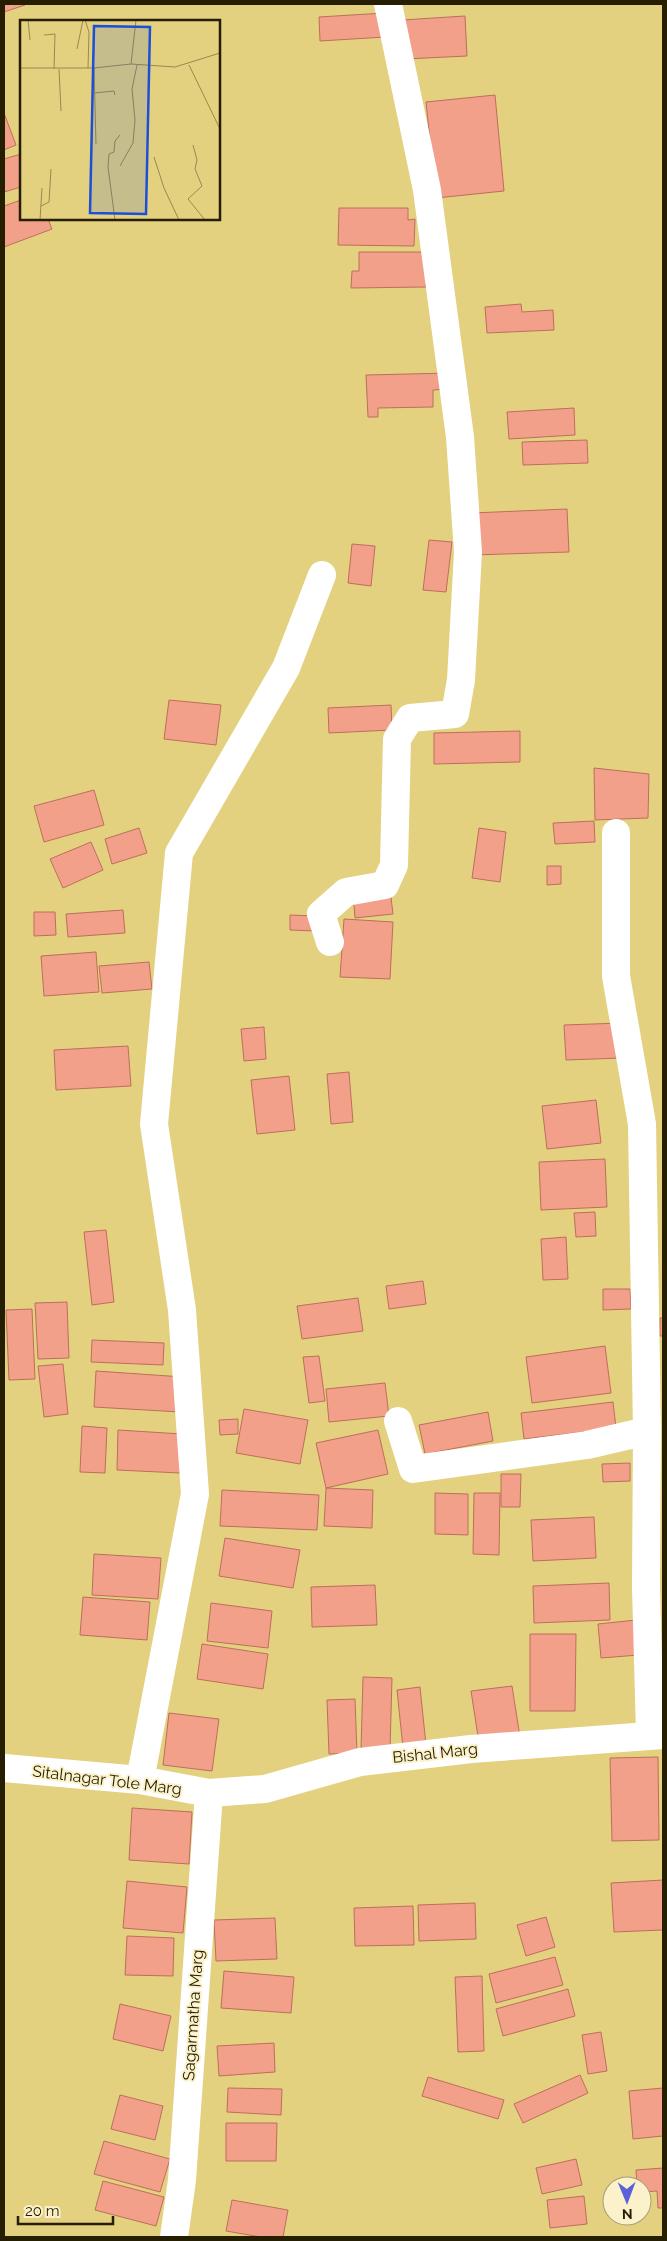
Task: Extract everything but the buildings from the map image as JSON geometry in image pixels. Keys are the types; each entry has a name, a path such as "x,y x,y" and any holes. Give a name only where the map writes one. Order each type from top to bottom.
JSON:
{"street":[{"path":"330,942 321,914 346,892 385,885 394,864 397,739 410,718 455,714 461,680 468,552 460,437 428,190 388,4"},
{"path":"140,1780 195,1494 182,1310 154,1124 180,854 286,668 322,575"},
{"path":"616,833 616,976 642,1124 647,1431 646,1587 657,1734"},
{"path":"398,1421 413,1469 587,1445 647,1431"},
{"name":"Bishal Marg","path":"210,1793 265,1789 360,1762 471,1749 657,1734"},
{"name":"Sitalnagar Tole Marg","path":"4,1768 140,1780 210,1793"},
{"name":"Sagarmatha Marg","path":"174,2237 182,2180 210,1793"}]}
